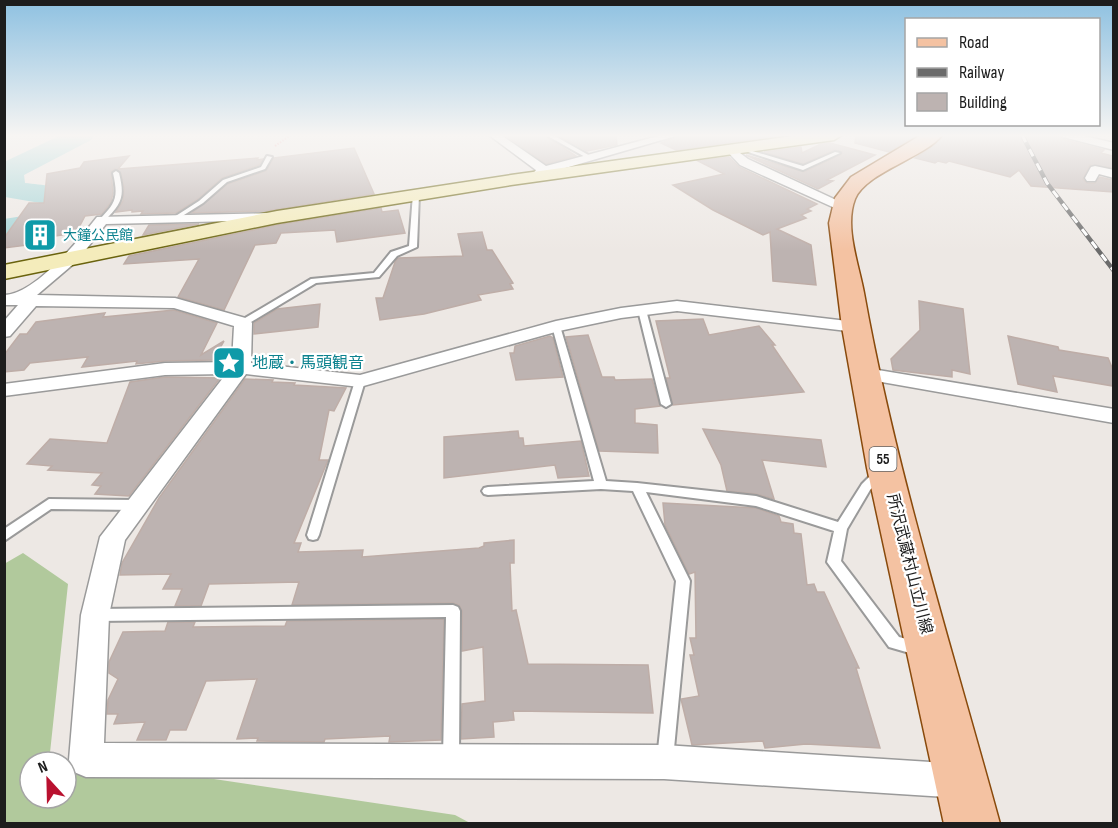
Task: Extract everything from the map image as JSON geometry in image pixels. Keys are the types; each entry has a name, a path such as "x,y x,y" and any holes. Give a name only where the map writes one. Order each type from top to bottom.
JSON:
{"main road":[{"path":"842,206 858,181 870,174"},
{"name":"所沢武蔵村山立川線","path":"842,206 840,223 856,327 885,468 972,824"}],"street":[{"path":"4,272 277,217 537,174"},
{"path":"770,174 842,206"},
{"path":"1091,178 1093,174"},
{"path":"4,332 27,299 72,258 102,220 277,217"},
{"path":"4,300 175,303 243,322 241,368 113,537 95,615 86,760 664,762 963,781"},
{"path":"4,390 165,369 241,368 360,381 556,326 677,306 856,327"},
{"path":"866,374 1113,416"}],"lane":[{"path":"102,220 118,206 120,192 116,174"},
{"path":"174,219 201,202 225,181 247,174"},
{"path":"243,322 314,281 376,276 394,254 413,248 416,194"},
{"path":"642,310 666,404"},
{"path":"556,326 601,485"},
{"path":"313,535 360,381"},
{"path":"885,468 866,487 841,528 834,562 869,612 894,642 930,651"},
{"path":"488,491 601,485 637,487 756,501 841,528"},
{"path":"637,487 683,581 664,762"},
{"path":"4,536 49,504 136,505"},
{"path":"95,615 453,611 451,763"}],"green space":[{"path":"23,553 68,584 50,750 18,750 18,810 78,810 78,762 86,760 455,815 470,823 5,823 4,564"}],"building":[{"path":"47,174 111,174 113,193 111,202 102,214 85,216 76,233 55,236 51,242 4,248 4,238 29,203 44,203"},
{"path":"121,174 234,174 222,178 198,199 176,213 141,214 143,211 132,212 132,210 116,212 123,201 124,188"},
{"path":"258,174 365,174 374,194 266,211 192,213 228,184"},
{"path":"724,174 753,174 817,204 807,209 811,211 801,215 806,218 777,229 811,245 816,285 773,281 770,232 763,235 713,210 673,185"},
{"path":"785,174 839,174 827,180 833,181 818,189"},
{"path":"997,174 1014,174 1010,177"},
{"path":"1022,174 1086,174 1083,179 1087,183 1095,183 1100,177 1113,180 1113,192 1031,186"},
{"path":"381,208 382,212 398,210 405,233 337,242 335,230 281,233 276,243 255,245 224,310 178,297 199,259 124,264 129,256 277,225"},
{"path":"199,224 143,235 149,225"},
{"path":"482,232 487,250 492,250 513,283 510,284 513,289 478,295 481,300 424,314 380,320 376,298 383,298 398,258 463,256 458,234"},
{"path":"919,301 963,309 970,374 952,370 952,377 893,370 891,359 920,330"},
{"path":"320,304 318,327 254,334 254,323 277,309"},
{"path":"174,310 217,323 201,355 224,341 213,360 136,364 137,361 82,367 88,357 30,363 24,370 4,372 4,355 20,334 27,334 36,322 105,313 103,317"},
{"path":"703,319 709,335 759,326 775,345 772,345 804,392 673,405 666,378 670,378 656,321"},
{"path":"588,335 602,377 614,377 615,380 652,379 660,406 635,409 635,423 657,425 658,453 599,451 566,337"},
{"path":"550,336 553,338 563,377 516,380 510,353 514,353 515,346"},
{"path":"1008,336 1058,347 1059,350 1108,358 1113,370 1113,386 1053,376 1057,392 1018,384"},
{"path":"165,377 220,378 129,496 95,494 101,486 92,485 102,473 48,470 52,466 27,464 50,439 107,443 130,382"},
{"path":"245,379 346,388 334,411 329,410 319,460 328,460 294,543 301,543 298,552 363,550 362,557 479,548 484,546 484,543 514,540 514,563 510,563 512,611 516,610 528,664 648,665 653,713 513,711 514,720 493,722 494,737 461,739 462,704 485,701 483,647 462,651 462,611 459,605 453,603 292,605 299,582 209,584 201,606 175,606 182,589 163,589 171,574 120,575 122,563 159,498"},
{"path":"703,429 821,440 826,467 762,460 774,499 756,494 727,491 721,465"},
{"path":"518,431 519,438 523,438 524,446 581,441 589,476 558,478 555,465 444,478 444,437"},
{"path":"663,503 756,508 779,516 781,522 793,524 794,533 801,534 807,585 814,584 817,592 824,592 859,668 856,668 880,748 806,744 765,748 763,741 692,745 681,699 699,696 690,655 694,655 690,638 696,638 695,572 689,574 665,525"},
{"path":"444,619 441,740 389,742 390,736 325,739 324,742 237,739 257,679 206,681 186,730 170,730 166,740 137,740 145,722 114,724 118,714 107,714 108,700 118,679 109,673 109,662 123,632 165,631 168,622 195,622 193,627 285,626 287,621"}],"waterway":[{"path":"4,229 32,224 51,215 57,200 45,194 16,191 10,183 9,174"}],"railway":[{"path":"1042,174 1114,271"}],"place":[{"name":"大鐘公民館","path":"40,235"},
{"name":"地蔵・馬頭観音","path":"229,363"}]}
